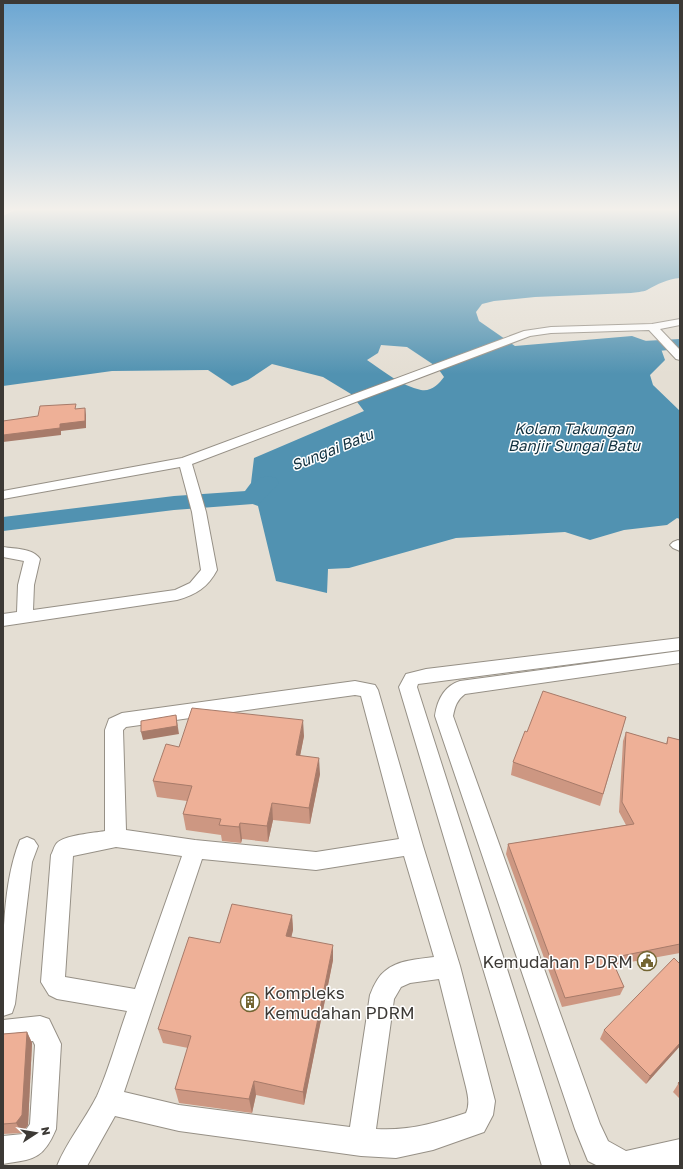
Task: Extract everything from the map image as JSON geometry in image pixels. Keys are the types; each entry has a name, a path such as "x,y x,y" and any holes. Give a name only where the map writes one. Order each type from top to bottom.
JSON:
{"lane":[{"path":"3,495 185,462 510,339 542,331 652,327 680,322"},
{"path":"652,327 678,354"},
{"path":"3,620 164,598 195,588 206,578 209,570 199,512 185,462"},
{"path":"3,552 26,555 32,559 26,585 25,617"},
{"path":"556,1166 408,687 412,679 426,676 680,644"},
{"path":"680,657 460,688 452,694 446,703 444,716 588,1129 598,1150 624,1165 680,1153"},
{"path":"108,1100 179,1118 361,1142 396,1144 433,1136 475,1123 480,1115 482,1101 448,966 412,846 372,694 369,690 355,688 122,720 116,724 114,730 116,838"},
{"path":"142,1002 57,987 53,982 62,855 64,850 72,846 116,838 195,849 316,861 412,846"},
{"path":"3,1004 21,862 27,846"},
{"path":"71,1166 93,1130 108,1100 195,849"},
{"path":"361,1142 382,995 393,979 408,972 448,966"},
{"path":"3,1032 40,1028 48,1044 43,1129 30,1146 3,1150"}],"water":[{"name":"Kolam Takungan Banjir Sungai Batu","path":"3,265 680,265 680,278 667,281 645,291 631,293 535,297 494,301 482,304 476,312 479,321 515,346 632,336 660,346 665,360 650,375 653,385 680,411 680,519 677,518 667,525 624,530 590,540 565,532 456,538 349,568 328,569 327,593 276,581 258,506 239,499 251,483 254,458 364,411 351,394 323,377 272,364 248,380 232,386 208,370 112,371 3,386","holes":["381,345 407,347 437,367 444,377 434,387 428,390 421,390 393,378 367,360 378,353"]}],"building":[{"path":"76,404 75,409 85,408 85,421 60,424 60,428 3,435 3,421 38,416 40,406"},
{"path":"543,691 626,717 603,794 513,762 525,731 527,732"},
{"path":"192,708 303,720 296,755 319,758 309,808 272,803 267,826 240,823 239,827 219,825 221,819 183,814 192,786 153,781 166,744 179,747"},
{"path":"176,715 177,726 141,732 141,721"},
{"path":"626,732 667,744 668,737 680,740 680,944 611,958 624,987 565,998 508,844 634,824 622,802"},
{"name":"Kompleks Kemudahan PDRM","path":"232,904 292,915 286,936 333,945 303,1092 254,1081 249,1099 175,1089 191,1036 158,1029 189,937 220,943"},
{"path":"674,958 680,964 680,1043 650,1076 604,1030"},
{"path":"27,1032 22,1115 16,1123 3,1124 3,1034"}],"waterway":[{"name":"Sungai Batu","path":"624,348 680,344"},
{"name":"Sungai Batu","path":"3,524 174,503 253,497 268,483"}],"place":[{"name":"Kemudahan PDRM","path":"647,961"},
{"name":"Kompleks Kemudahan PDRM","path":"250,1002"}]}
